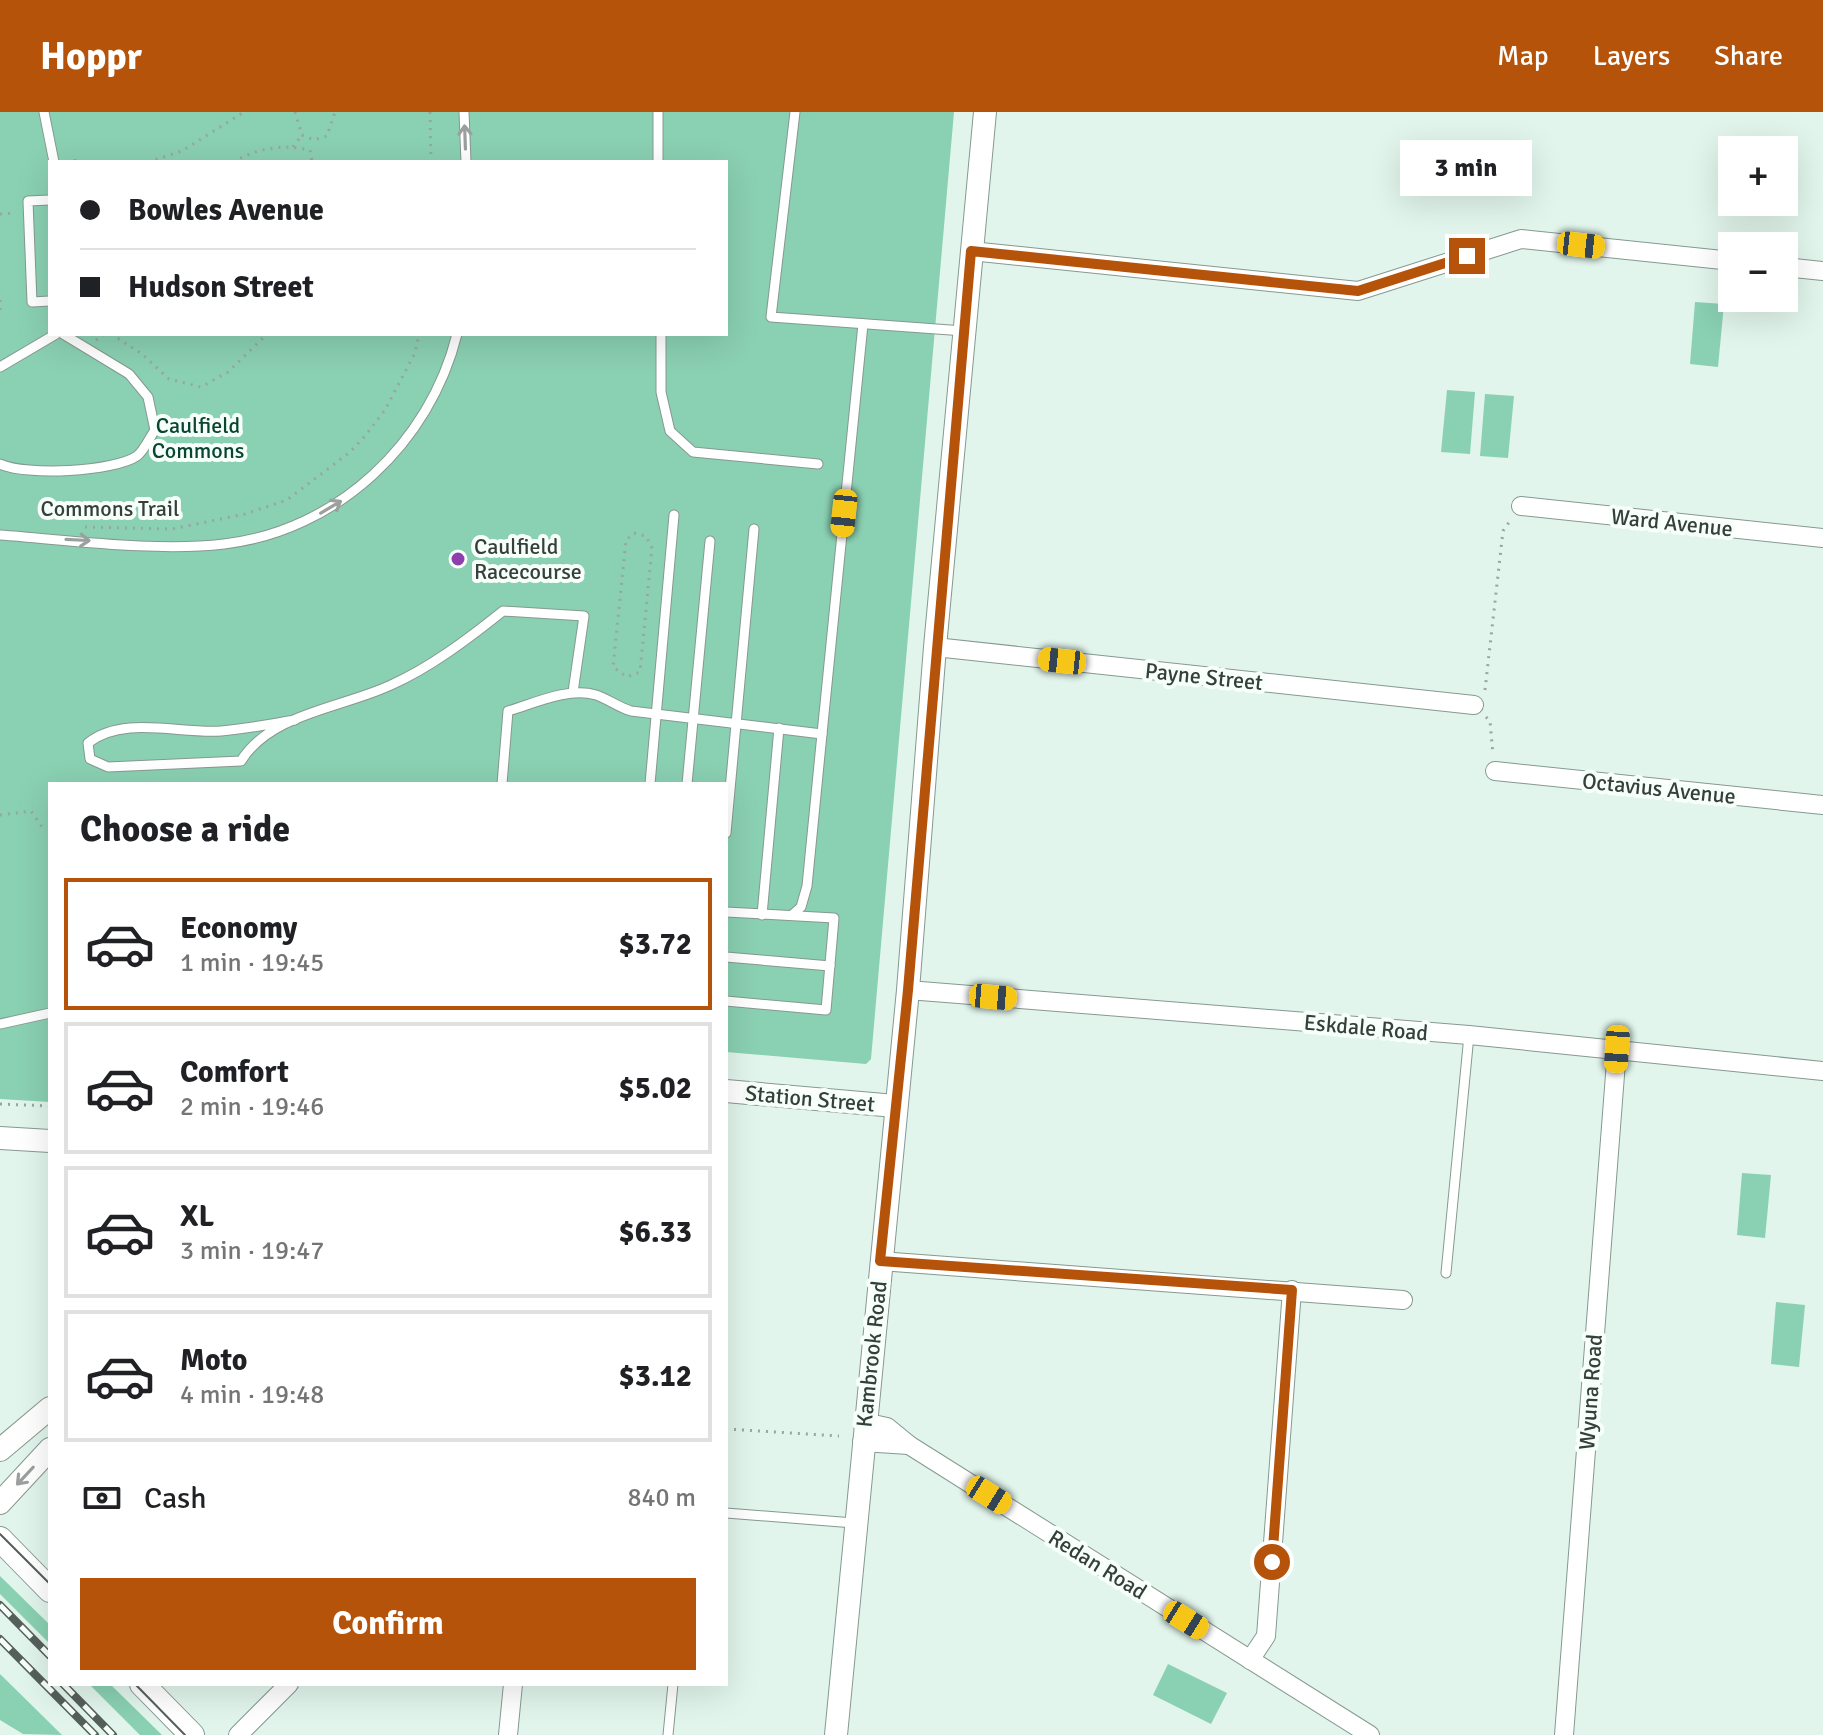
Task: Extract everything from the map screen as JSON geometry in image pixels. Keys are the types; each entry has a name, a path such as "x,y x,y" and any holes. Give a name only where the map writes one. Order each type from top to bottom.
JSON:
{"main road":[{"path":"0,1539 48,1588"},
{"path":"144,1686 192,1735"}],"street":[{"name":"Kambrook Road","path":"836,1735 908,990 935,647 985,112"},
{"path":"971,251 1358,291 1521,239 1718,260"},
{"path":"1798,268 1823,271"},
{"name":"Ward Avenue","path":"1521,506 1823,538"},
{"name":"Payne Street","path":"935,647 1474,705"},
{"name":"Octavius Avenue","path":"1495,771 1823,805"},
{"name":"Eskdale Road","path":"908,990 1469,1035 1823,1071"},
{"name":"Wyuna Road","path":"1564,1735 1617,1049"},
{"name":"Station Street","path":"728,1091 895,1106"},
{"path":"0,1138 48,1141"},
{"path":"880,1261 1403,1300"},
{"path":"1250,1660 1266,1636 1292,1290"},
{"path":"0,1450 48,1410"},
{"name":"Redan Road","path":"863,1432 887,1427 909,1445 1370,1735"},
{"path":"0,1503 48,1451"},
{"path":"238,1735 287,1686"},
{"path":"508,1735 513,1686"}],"lane":[{"path":"464,112 466,160"},
{"path":"658,112 658,160"},
{"path":"795,112 771,317 964,331"},
{"path":"49,118 54,160"},
{"path":"48,200 28,201 32,302 48,301"},
{"path":"792,915 801,907 807,886 863,324"},
{"path":"0,367 53,336"},
{"path":"0,464 56,471 109,464 137,456 155,430 148,397 129,374 66,336"},
{"path":"0,535 210,545 275,532 311,518 348,496 399,451 439,387 456,336"},
{"path":"661,336 661,392 670,431 693,452 818,464"},
{"path":"650,782 674,515"},
{"path":"728,811 754,529"},
{"path":"687,782 710,541"},
{"path":"295,720 220,731 132,728 101,733 88,743 90,759 108,767 241,761 253,742 295,720 391,685 465,641 503,611 584,616 573,692"},
{"path":"502,782 508,711 573,692 600,696 618,708 822,734"},
{"path":"762,915 779,728"},
{"path":"728,912 834,918 826,1010 728,1001"},
{"path":"728,957 830,966"},
{"path":"0,1024 48,1013"},
{"path":"1446,1273 1469,1035"},
{"path":"728,1513 855,1523"},
{"path":"668,1735 673,1686"}],"path":[{"path":"154,160 182,151 244,112"},
{"path":"295,112 302,135"},
{"path":"302,135 314,140 327,136 335,112"},
{"path":"430,112 431,160"},
{"path":"293,147 302,135"},
{"path":"237,160 258,149 293,147 310,150 312,160"},
{"path":"0,302 0,315"},
{"path":"114,336 142,354 169,379 201,387 228,372 265,336"},
{"name":"Commons Trail","path":"78,527 172,529 245,514 287,500 350,452 365,436 397,387 415,353 419,336"},
{"path":"1495,771 1490,721 1474,705 1488,686 1503,531 1521,506"},
{"path":"638,533 652,543 640,672 627,677 613,667 626,540 638,533"},
{"path":"0,815 31,811 42,827"},
{"path":"0,1104 48,1106"},
{"path":"728,1429 839,1436"}],"green space":[{"name":"Caulfield Racecourse","path":"0,112 954,112 871,1059 866,1064 728,1052 728,782 48,782 48,1102 0,1099"},
{"path":"1695,302 1718,304 1718,312 1723,312 1718,367 1690,364"},
{"path":"1447,390 1475,392 1470,454 1441,452"},
{"path":"1485,394 1514,396 1508,458 1480,456"},
{"path":"1742,1173 1771,1175 1765,1238 1737,1235"},
{"path":"1776,1302 1805,1305 1799,1367 1771,1364"},
{"path":"0,1576 48,1623 48,1642 0,1594"},
{"path":"1168,1664 1227,1693 1211,1724 1153,1695"},
{"path":"0,1674 62,1735 23,1734 0,1720"},
{"path":"91,1686 112,1686 162,1735 140,1735"}],"tram line":[{"path":"0,1534 48,1582"},
{"path":"137,1686 185,1735"}],"railway":[{"path":"0,1605 48,1654"},
{"path":"0,1639 95,1735"},
{"path":"65,1686 113,1735"}],"place":[{"name":"Caulfield Racecourse","path":"458,559"}],"route":[{"path":"1272,1562 1292,1290 880,1261 908,990 971,251 1358,291 1467,256"}],"park label":[{"name":"Caulfield Commons","path":"198,438"}]}
